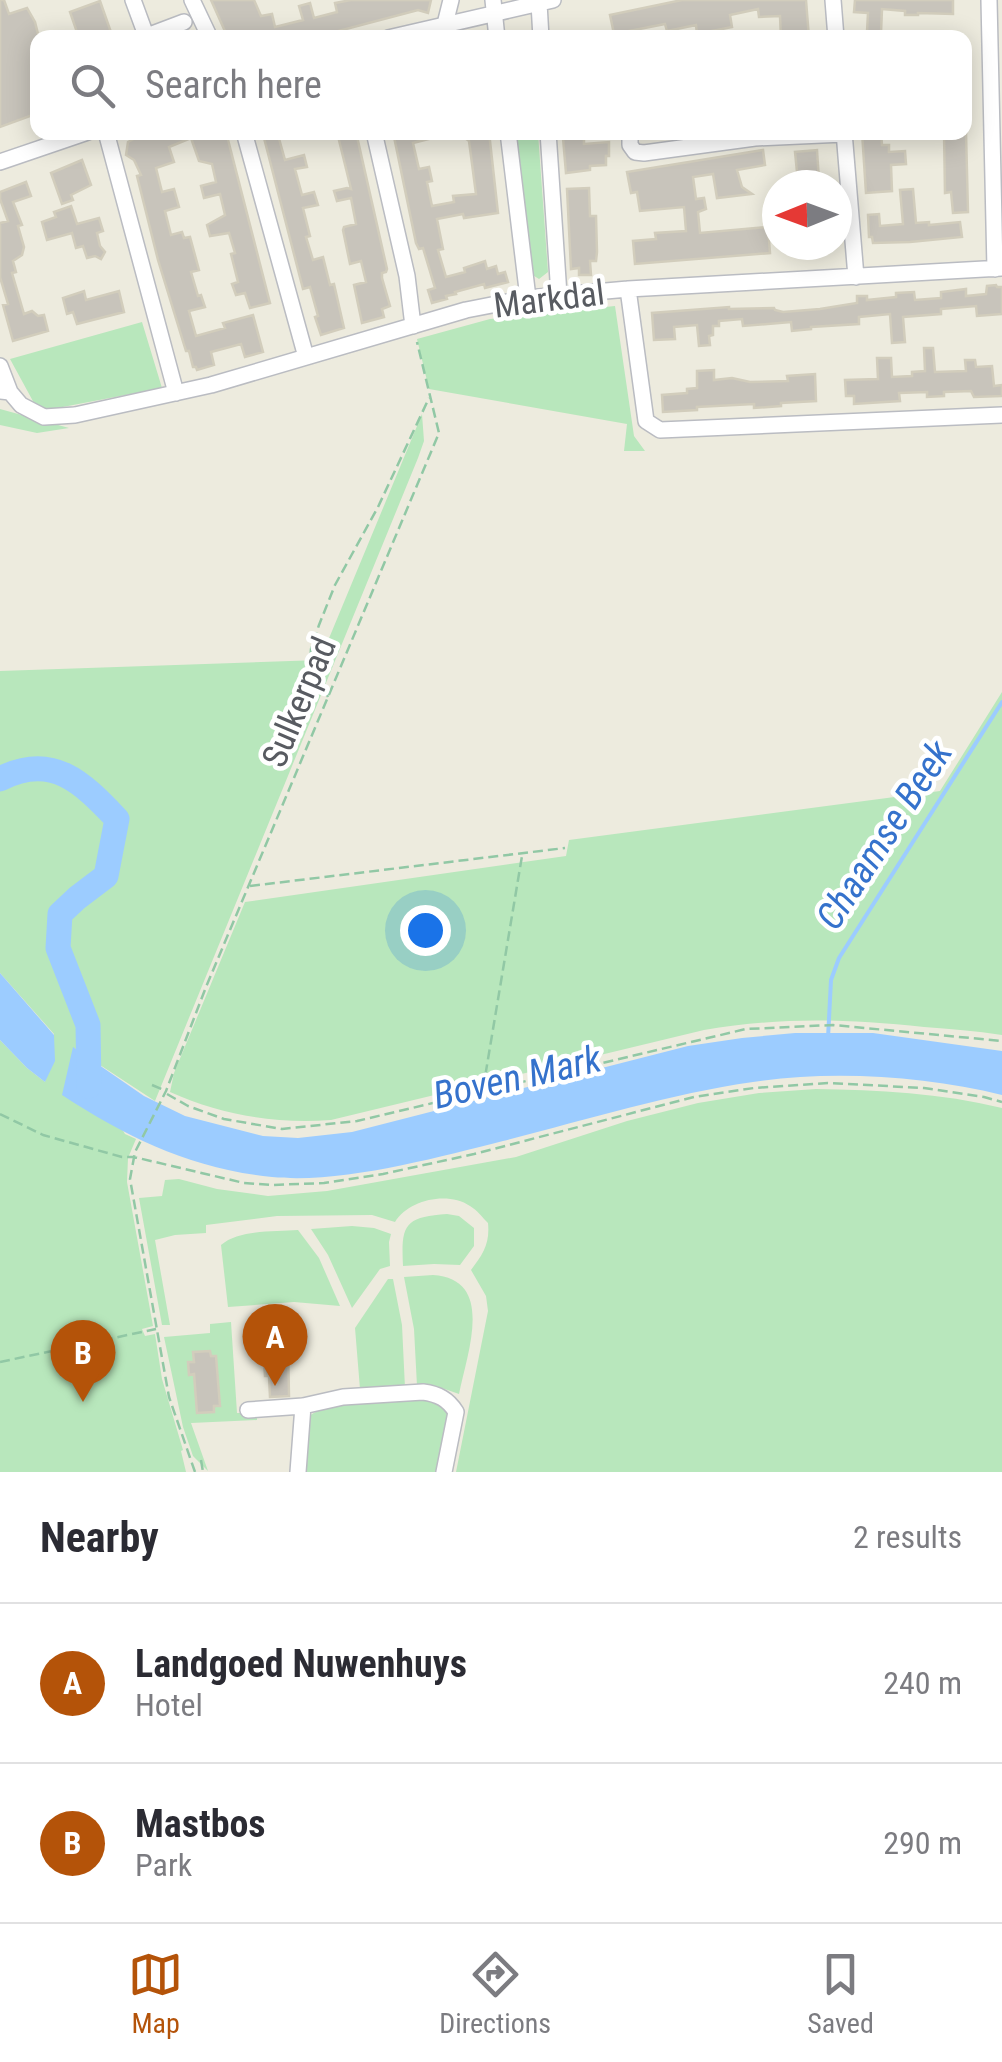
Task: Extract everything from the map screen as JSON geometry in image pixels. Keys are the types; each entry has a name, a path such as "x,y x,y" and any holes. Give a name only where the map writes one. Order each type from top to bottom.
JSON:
{"street":[{"path":"144,30 134,3 153,0"},
{"path":"192,0 206,30"},
{"path":"446,24 452,0"},
{"path":"833,0 835,30"},
{"path":"628,289 998,269 989,0"},
{"path":"421,30 493,7 546,2 542,30"},
{"path":"164,30 184,22"},
{"path":"0,162 65,140"},
{"path":"108,140 176,393"},
{"path":"246,140 306,357"},
{"path":"376,140 408,276 413,326"},
{"path":"509,140 528,298"},
{"path":"549,140 559,294"},
{"path":"630,140 635,152 644,153 723,140"},
{"path":"845,140 856,276"},
{"name":"Markdal","path":"5,392 21,406 44,416 76,416 211,385 466,310 528,298 628,289 646,421 660,430 1002,415"},
{"path":"0,366 5,392"},
{"path":"248,1410 303,1406 343,1397 423,1392 442,1397 456,1412 444,1472"},
{"path":"298,1472 303,1406"}],"path":[{"name":"Sulkerpad","path":"195,1472 169,1397 130,1179 134,1157 165,1092 439,433 413,326"},
{"path":"328,697 310,663 319,625 335,585 378,507 430,396"},
{"path":"248,886 565,848"},
{"path":"483,1091 522,853"},
{"path":"152,1085 188,1106 224,1120 282,1129 357,1121 746,1030 833,1025 1002,1040"},
{"path":"0,1114 43,1136 122,1157 244,1184 273,1186 383,1174 694,1096 754,1088 828,1083 924,1088 1002,1102"},
{"path":"0,1362 157,1328"},
{"path":"201,1460 203,1472"}],"green space":[{"path":"516,140 539,140 548,272 539,279 531,274"},
{"path":"615,306 634,436 645,451 624,451 627,424 429,389 417,339 490,319"},
{"path":"142,322 162,388 47,410 34,403 10,359"},
{"path":"0,409 69,428 37,433 0,425"},
{"path":"422,414 424,441 418,458 155,1101 74,1048 125,1134 136,1139 128,1158 127,1182 153,1326 142,1329 145,1336 155,1334 162,1379 186,1472 0,1472 0,1040 45,1082 54,1034 0,973 0,671 320,660"},
{"path":"1002,692 1002,1035 841,1021 732,1026 331,1120 289,1121 249,1116 209,1107 170,1092 174,1073 245,902 566,856 569,840 940,791"},
{"path":"816,1089 909,1093 1002,1108 1002,1472 456,1472 488,1311 486,1296 471,1270 485,1248 488,1223 475,1210 451,1199 419,1203 395,1222 372,1215 277,1216 206,1225 206,1233 155,1240 170,1325 162,1325 139,1198 162,1196 165,1180 179,1179 268,1196 327,1191 516,1157 698,1103"},
{"path":"459,1216 474,1228 474,1246 460,1265 403,1266 403,1241 408,1226 422,1218"},
{"path":"352,1226 391,1234 390,1266 380,1269 352,1308 328,1255 311,1229"},
{"path":"298,1230 319,1258 340,1306 294,1302 228,1307 221,1245 247,1234"},
{"path":"433,1275 453,1280 465,1290 471,1304 471,1339 459,1394 436,1386 417,1386 414,1329 404,1277"},
{"path":"388,1279 393,1279 402,1325 405,1388 360,1389 355,1328"},
{"path":"231,1322 237,1413 257,1413 257,1420 191,1423 208,1471 193,1456 183,1427 164,1337 210,1333 210,1324"},
{"path":"429,1399 455,1409 443,1472 304,1472 309,1416 350,1403"}],"water":[{"path":"0,973 54,1035 55,1061 45,1082 0,1040"},
{"path":"795,1033 873,1033 1002,1051 1002,1095 942,1083 878,1077 783,1078 659,1100 388,1168 299,1178 243,1173 188,1159 136,1138 62,1095 73,1047 144,1096 185,1116 263,1136 298,1138 352,1132 688,1046"}],"building":[{"path":"0,0 4,0 9,14 27,8 37,30 30,30 30,116 0,127"},
{"path":"211,0 254,0 261,16 272,14 275,27 303,20 299,6 310,3 314,18 337,12 335,3 351,0 431,0 428,13 418,10 342,30 224,30"},
{"path":"682,0 806,0 808,30 781,30 780,16 759,17 758,9 730,15 732,27 717,30 697,30 696,25 667,30 665,24 613,30 610,15"},
{"path":"855,0 953,0 953,14 905,15 905,11 882,9 881,30 867,30 868,13 854,12"},
{"path":"100,1 110,30 76,30 70,12"},
{"path":"186,140 169,147 174,162 156,168 162,192 174,189 179,207 165,211 171,235 182,232 184,238 190,237 199,270 191,272 205,307 189,311 196,336 253,315 263,352 245,357 241,344 211,352 214,365 197,370 193,367 158,260 137,176 141,175 134,160 126,155 128,142"},
{"path":"192,140 228,140 270,303 250,308 245,293 236,295 232,284 238,282 231,254 235,253 229,233 210,236 207,225 225,215 220,194 204,198 201,186 216,182 212,164 199,161"},
{"path":"265,140 279,140 285,160 304,155 307,167 295,169 302,195 314,192 318,205 303,208 310,236 306,237 313,260 323,257 344,328 321,335 310,287 303,289"},
{"path":"339,140 358,140 387,269 382,278 390,306 382,309 384,317 362,323 354,285 366,282 361,261 350,264 343,230 356,224 351,198 337,201 334,191 351,189"},
{"path":"395,140 425,140 413,143 419,169 429,167 432,181 427,182 432,206 454,202 453,196 476,194 468,140 490,140 498,213 437,219 443,249 438,250 446,277 485,261 487,269 496,266 498,274 505,272 508,282 455,292 432,303 428,290 435,288 423,248 419,249"},
{"path":"563,140 584,140 584,144 609,142 606,165 566,173"},
{"path":"863,140 882,140 882,145 889,145 889,152 905,151 906,164 891,165 892,191 866,193"},
{"path":"944,140 966,140 968,212 953,213 951,192 945,193"},
{"path":"763,150 765,165 737,170 742,187 752,194 717,198 713,174 693,177 696,199 704,198 706,209 698,212 700,233 762,228 762,254 635,264 633,241 656,239 655,233 686,231 684,207 640,211 637,192 631,193 627,172"},
{"path":"817,150 818,170 797,170 795,152"},
{"path":"82,160 91,185 62,204 51,173"},
{"path":"26,182 31,196 13,202 22,225 18,226 24,247 22,255 13,261 16,272 12,273 24,314 32,311 44,315 48,331 13,341 0,277 0,223 8,221 0,192"},
{"path":"589,188 590,216 596,216 596,261 590,261 591,275 579,275 579,268 571,269 567,189"},
{"path":"913,189 916,223 960,222 962,237 873,243 868,215 879,214 880,226 903,224 900,190"},
{"path":"71,206 77,224 99,218 103,231 97,233 105,252 101,259 87,258 83,246 76,248 72,233 47,240 42,222"},
{"path":"987,286 1002,287 1002,314 977,316 976,306 903,317 905,342 892,343 890,314 859,317 859,324 792,331 791,322 743,326 742,319 719,321 709,336 710,345 699,346 697,325 674,327 675,339 654,340 652,313 729,307 774,308 783,312 820,309 857,303 857,296 867,296 867,300 914,292 915,300 941,298 941,292 966,289 966,296 986,294"},
{"path":"84,291 86,300 119,291 124,312 77,324 73,312 67,314 63,298"},
{"path":"924,348 933,348 935,372 966,371 965,360 975,360 976,367 992,366 994,386 1002,385 1002,396 974,397 971,391 927,397 927,392 899,393 900,401 854,404 854,396 846,396 845,380 878,379 877,358 891,358 892,377 925,371"},
{"path":"714,370 714,380 750,382 788,381 787,376 815,374 816,401 663,412 662,395 687,393 687,389 697,388 697,371"},
{"path":"288,1344 289,1396 270,1397 263,1345"},
{"path":"210,1351 211,1356 216,1356 220,1406 214,1406 214,1412 197,1413 194,1374 189,1375 188,1362 194,1362 193,1352"}],"waterway":[{"name":"Chaamse Beek","path":"828,1038 831,980 839,958 1002,702"},
{"path":"0,779 19,771 51,770 78,783 117,819 106,876 60,914 58,948 88,1025 89,1086"}],"place":[{"name":"Landgoed Nuwenhuys","path":"275,1386"},
{"name":"Mastbos","path":"83,1402"}],"water label":[{"name":"Boven Mark","path":"517,1077"}]}
